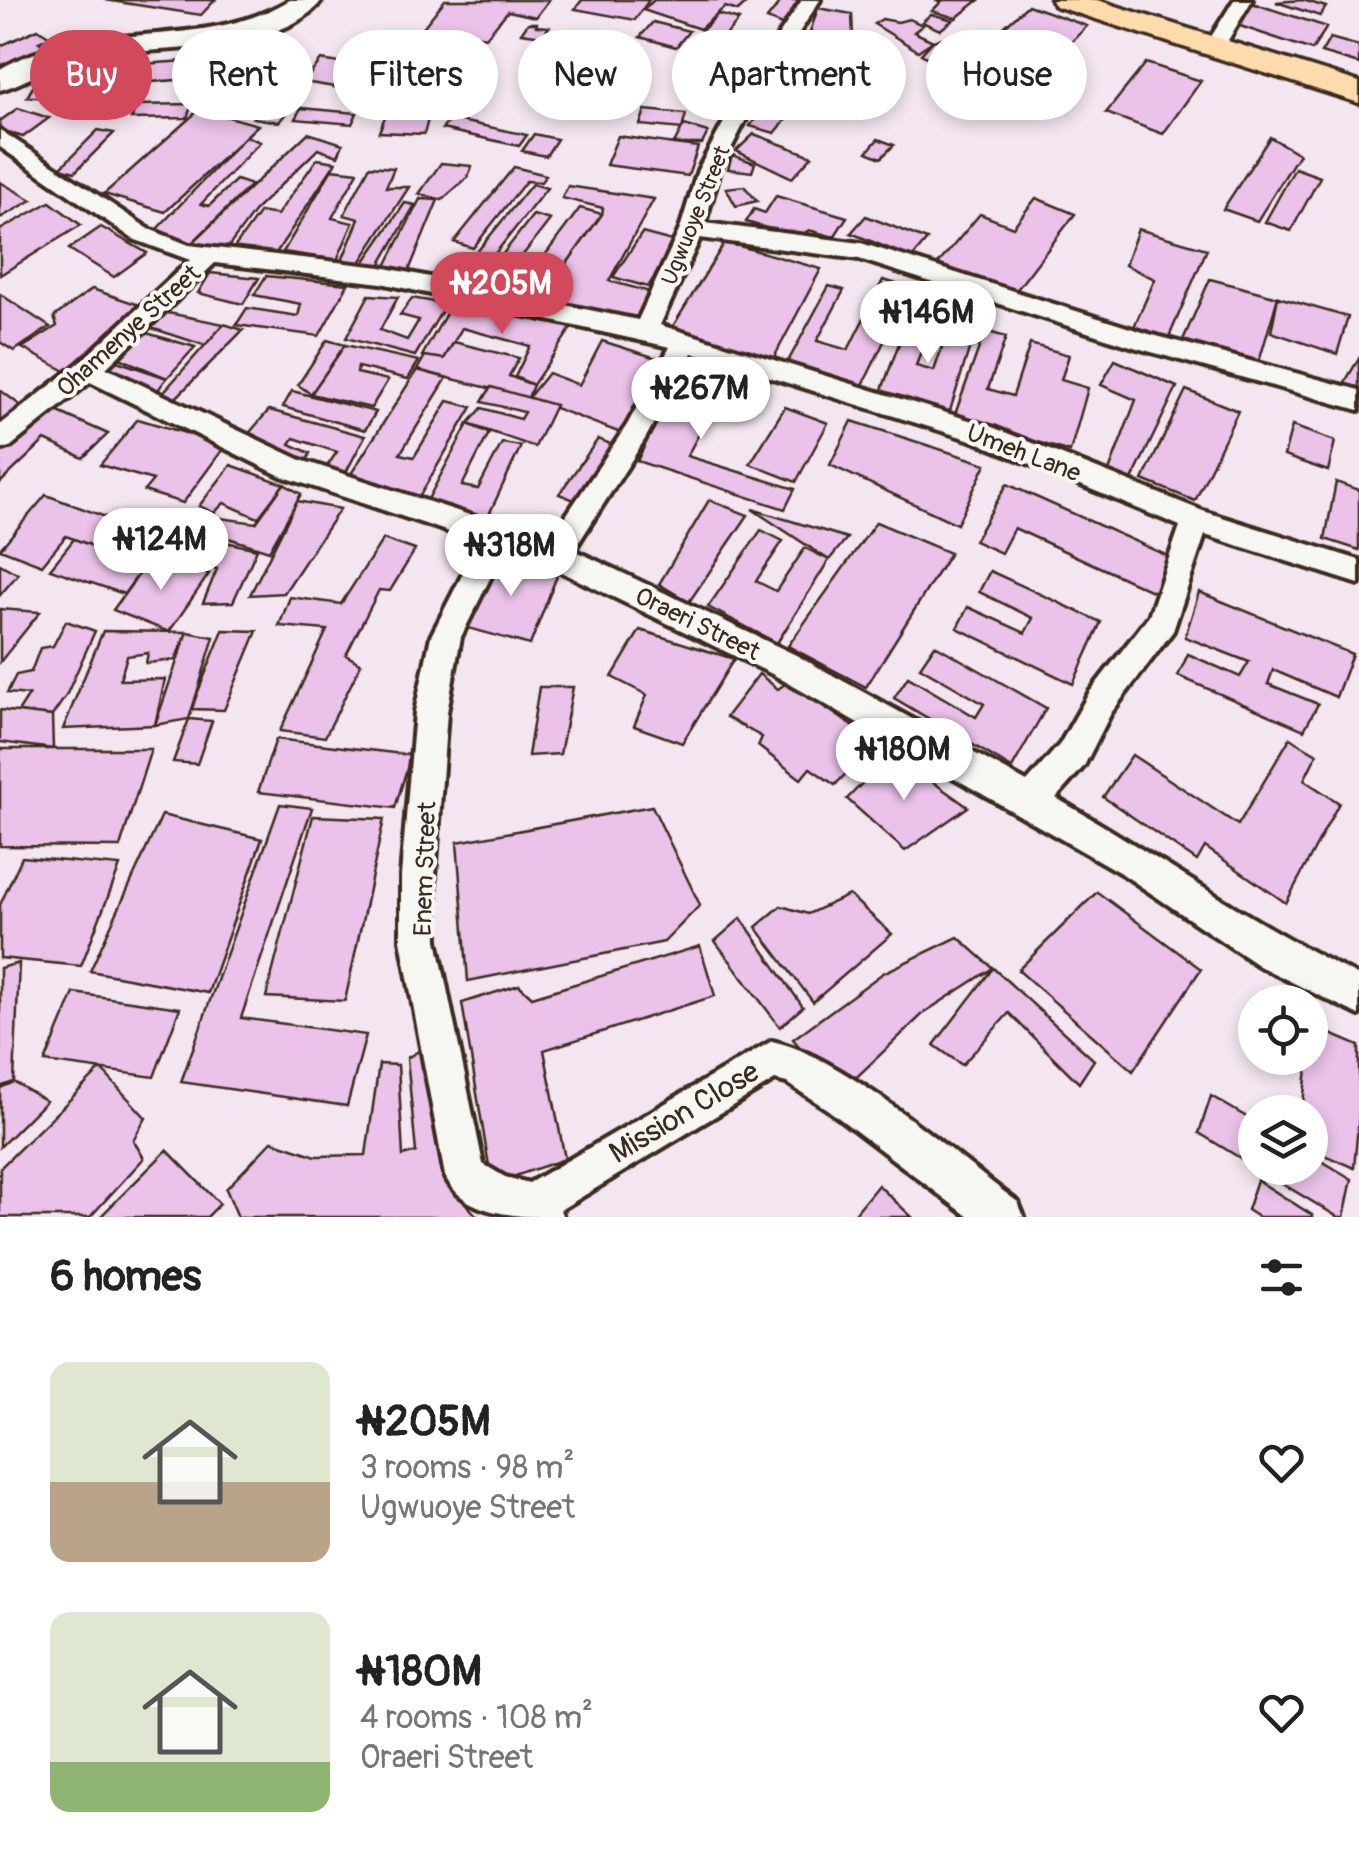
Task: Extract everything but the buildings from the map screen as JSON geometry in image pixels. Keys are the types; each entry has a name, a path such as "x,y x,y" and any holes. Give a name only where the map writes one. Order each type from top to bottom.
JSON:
{"main road":[{"path":"1066,0 1359,79"},
{"path":"1104,0 1359,92"}],"street":[{"path":"0,81 41,60 81,50 242,32 280,18 309,0"},
{"name":"Ugwuoye Street","path":"646,330 692,228 709,170 747,98 811,0"},
{"path":"1218,42 1242,0"},
{"name":"Umeh Lane","path":"0,136 141,234 184,252 381,275 646,330 983,434 1196,520 1359,572"},
{"path":"692,228 861,251 1146,342 1359,400"},
{"name":"Ohamenye Street","path":"0,440 88,370 208,257"},
{"path":"555,555 636,432 685,343"},
{"name":"Oraeri Street","path":"88,370 291,468 555,555 785,665 1136,863 1272,952 1359,996"},
{"path":"1031,802 1072,755 1100,703 1162,622 1196,520"},
{"name":"Enem Street","path":"496,535 446,636 431,712 418,876 419,940 465,1176 520,1208"},
{"name":"Mission Close","path":"520,1208 772,1060 795,1066 841,1095 1003,1217"}]}
